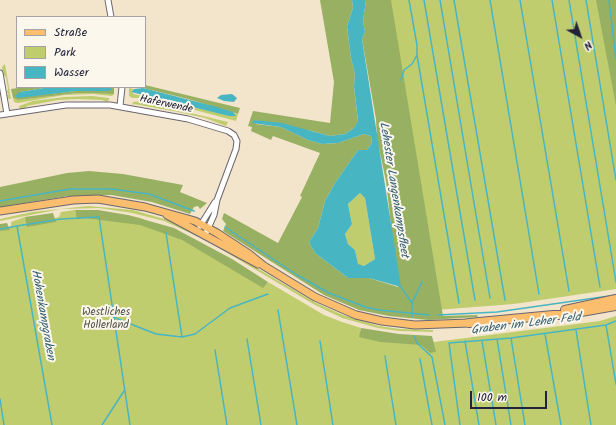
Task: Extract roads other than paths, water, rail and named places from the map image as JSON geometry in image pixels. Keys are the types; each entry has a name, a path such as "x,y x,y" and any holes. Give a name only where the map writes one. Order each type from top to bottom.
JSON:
{"highway":[{"path":"553,315 566,309 616,299"},
{"path":"469,323 564,315 616,306"}],"main road":[{"path":"0,211 73,200 98,200 127,203 154,209 207,231 249,254 264,266 315,297 356,315 382,321 416,325 469,323"},
{"path":"0,215 14,210"}],"street":[{"path":"108,0 111,16"},
{"path":"0,73 7,114"},
{"path":"120,106 122,88"},
{"name":"Haferwende","path":"0,115 66,105 92,104 120,106 207,124 228,131 234,135 237,141 236,149 207,231"},
{"name":"Haferwende","path":"199,227 217,200"}],"water":[{"path":"352,0 366,0 363,21 365,32 362,39 401,287 369,278 348,278 315,253 309,242 318,228 325,201 335,183 358,150 367,150 372,143 371,136 364,134 338,143 322,144 308,140 281,127 252,123 254,120 282,123 330,136 345,134 354,128 358,121 354,86 355,74 351,58 347,26 353,8","holes":["360,193 365,198 375,259 364,266 358,264 355,250 348,244 345,234 352,224 348,204"]},
{"path":"44,88 112,89 109,91 76,91 18,98 15,96 20,92"},
{"path":"143,88 217,107 233,112 236,116 229,116 131,92 134,89"},
{"path":"232,94 237,98 234,102 224,101 217,98 221,95"}],"waterway":[{"path":"401,80 404,70 412,64 417,55 417,45 409,0"},
{"path":"424,0 475,300"},
{"path":"440,0 490,298"},
{"path":"454,0 505,300"},
{"path":"490,0 539,294"},
{"path":"520,0 569,291"},
{"path":"552,0 600,287"},
{"path":"569,0 616,282"},
{"path":"586,0 616,180"},
{"path":"609,0 616,59"},
{"path":"417,55 459,303"},
{"name":"Lehester Langenkampsfleet","path":"0,201 70,189 111,189 149,194 194,211"},
{"path":"17,226 61,219 99,217 130,425"},
{"name":"Hohenkampgraben","path":"0,229 17,226 52,425"},
{"name":"Lehester Langenkampsfleet","path":"225,227 297,275 329,293 365,307 379,310 429,315"},
{"path":"166,233 182,337"},
{"path":"412,303 422,282"},
{"name":"Lehester Langenkampsfleet","path":"401,287 412,303 412,317"},
{"path":"113,317 156,334 182,337 195,334 230,308 268,294"},
{"path":"438,315 497,312 616,295"},
{"path":"278,310 297,425"},
{"name":"Graben im Leher Feld","path":"460,425 449,343 511,338 606,325 616,321"},
{"path":"606,325 616,384"},
{"path":"576,330 591,425"},
{"path":"545,334 561,425"},
{"path":"414,336 417,343 432,357 445,425"},
{"path":"511,338 525,425"},
{"path":"247,339 261,425"},
{"path":"497,339 511,425"},
{"path":"320,341 333,425"},
{"path":"465,341 479,425"},
{"path":"482,341 496,425"},
{"path":"215,350 227,425"},
{"path":"385,356 396,425"},
{"path":"420,359 432,425"},
{"path":"102,425 124,391"},
{"path":"0,399 4,425"}],"park label":[{"name":"Westliches Hollerland","path":"106,319"}]}
